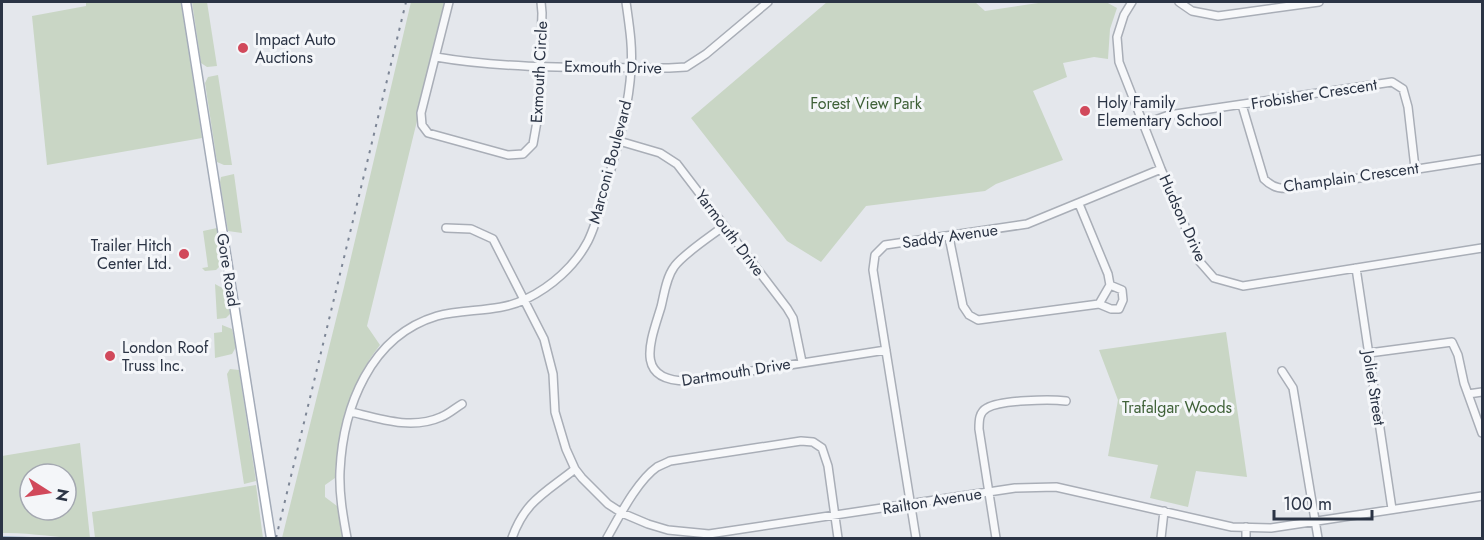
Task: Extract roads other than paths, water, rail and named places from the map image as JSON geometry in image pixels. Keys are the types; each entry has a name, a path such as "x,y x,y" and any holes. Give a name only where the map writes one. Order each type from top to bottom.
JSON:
{"main road":[{"name":"Gore Road","path":"186,2 271,538"}],"street":[{"name":"Exmouth Circle","path":"449,2 422,113 422,125 428,133 508,155 523,154 533,144 539,110 541,2"},
{"name":"Marconi Boulevard","path":"347,538 342,511 340,472 344,434 359,386 372,362 385,347 410,326 438,315 501,308 525,300 565,272 588,241 619,141 632,68 626,2"},
{"name":"Exmouth Drive","path":"436,57 462,62 541,66 686,67 706,54 768,2"},
{"name":"Hudson Drive","path":"1132,2 1124,15 1117,38 1119,62 1200,262 1214,278 1243,286 1482,248"},
{"path":"1179,2 1192,10 1218,16 1274,5 1319,2"},
{"name":"Frobisher Crescent","path":"1144,124 1170,115 1392,82 1403,88 1408,107 1415,168"},
{"name":"Champlain Crescent","path":"1242,105 1264,180 1271,187 1295,188 1482,159"},
{"name":"Yarmouth Drive","path":"619,141 660,153 677,164 790,313 802,362"},
{"name":"Saddy Avenue","path":"916,538 873,270 875,255 885,245 1027,224 1161,169"},
{"path":"1079,204 1108,274 1110,285 1100,304"},
{"name":"Dartmouth Drive","path":"724,226 674,267 649,348 651,362 659,374 671,381 687,381 886,350"},
{"name":"Railton Avenue","path":"446,228 471,229 492,239 525,300 544,339 553,374 555,412 566,449 575,469 608,504 622,513 686,536 911,505 1015,488 1056,487 1232,527 1271,528 1482,496"},
{"path":"949,237 963,306 969,315 978,320 1100,304 1111,309 1119,309 1123,300 1122,290 1110,285"},
{"name":"Joliet Street","path":"1356,268 1392,509"},
{"path":"1369,353 1452,342 1482,433"},
{"path":"1282,371 1293,388 1318,538"},
{"path":"1468,394 1482,392"},
{"path":"996,538 979,429 980,416 986,408 998,405 1049,399 1066,401"},
{"path":"351,412 392,422 416,423 440,417 462,404"},
{"path":"607,538 644,481 657,467 670,461 801,441 813,442 822,448 828,466 833,516 838,538"},
{"path":"512,538 519,520 531,503 575,469"},
{"path":"1161,538 1164,511"},
{"path":"1246,527 1246,538"}],"waterway":[{"path":"2,537 31,538"}],"railway":[{"path":"276,538 406,2"}],"place":[{"name":"Impact Auto Auctions","path":"243,48"},
{"name":"Holy Family Elementary School","path":"1085,111"},
{"name":"Trailer Hitch Center Ltd.","path":"184,254"},
{"name":"London Roof Truss Inc.","path":"110,356"}],"park label":[{"name":"Forest View Park","path":"866,103"},
{"name":"Trafalgar Woods","path":"1177,407"}]}
